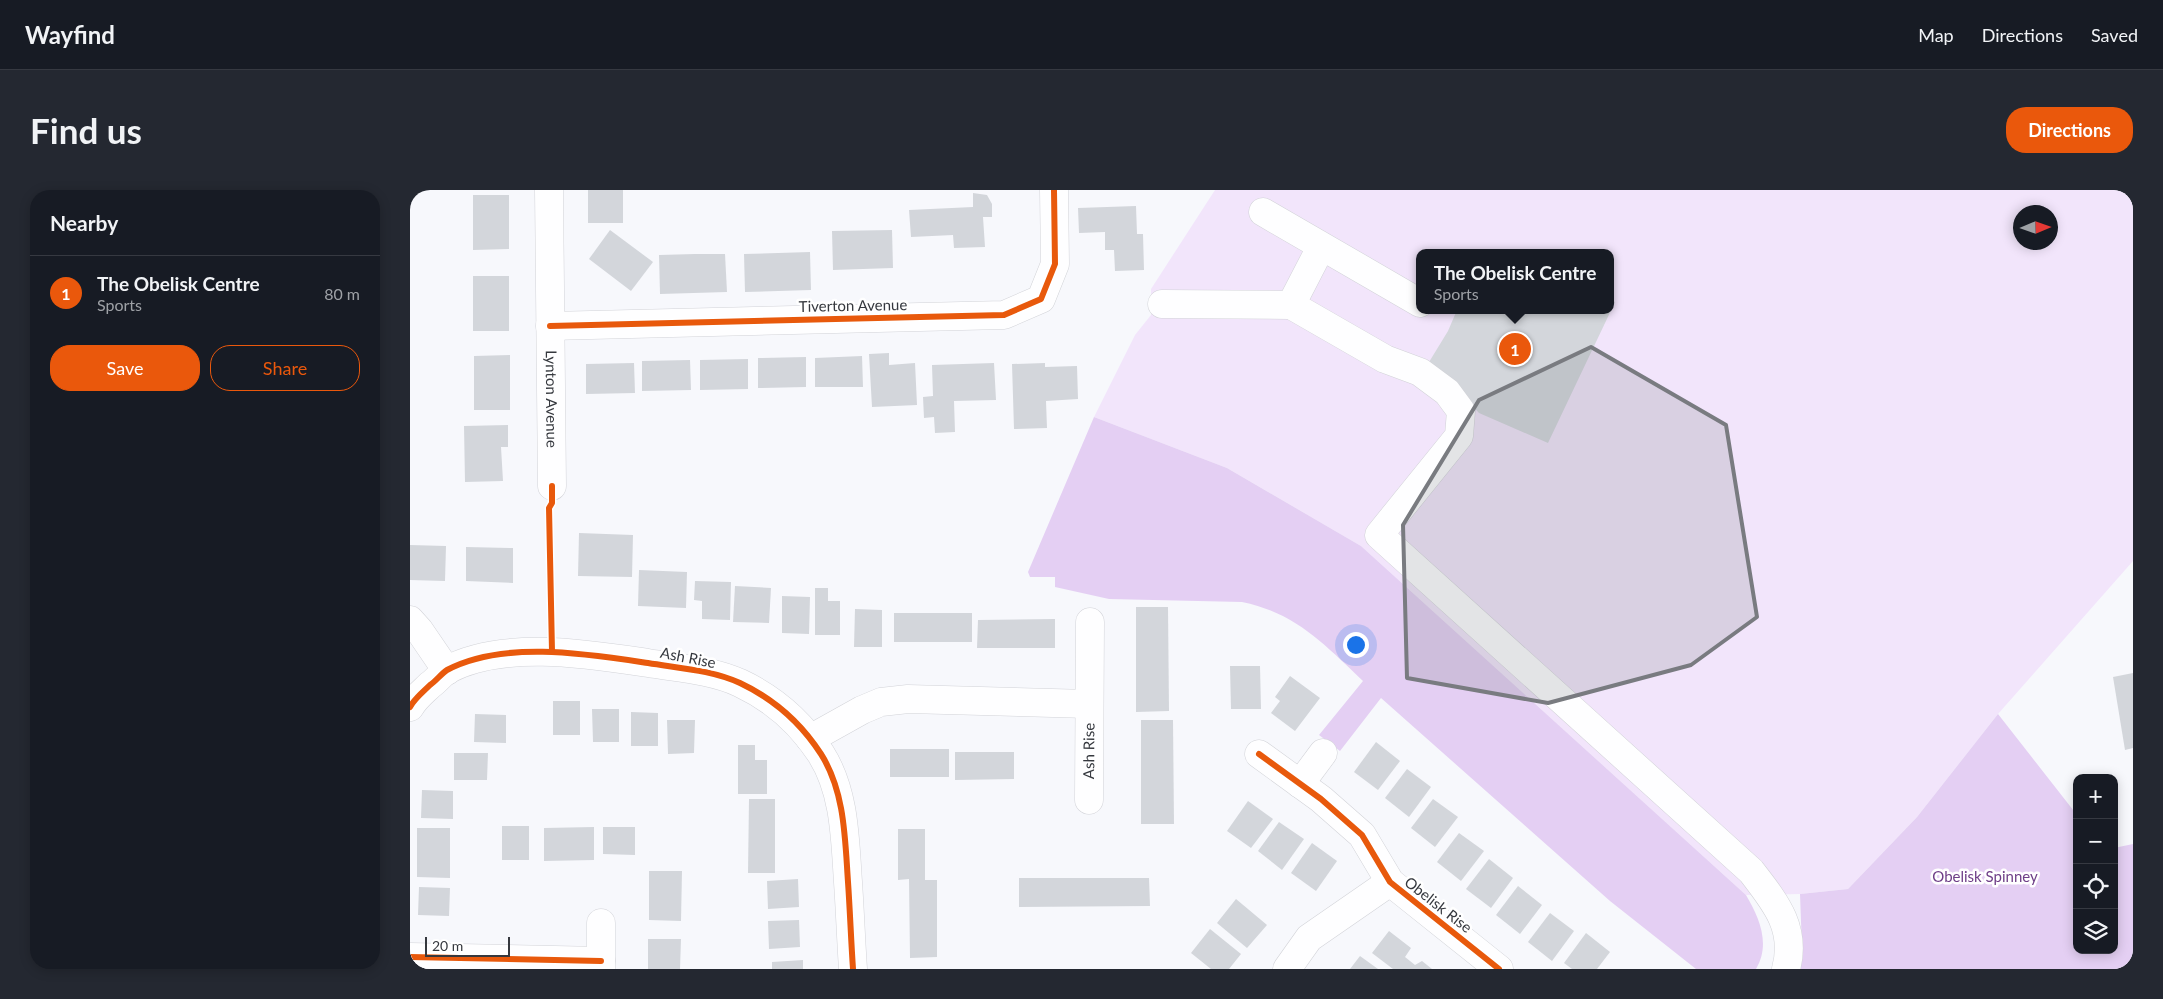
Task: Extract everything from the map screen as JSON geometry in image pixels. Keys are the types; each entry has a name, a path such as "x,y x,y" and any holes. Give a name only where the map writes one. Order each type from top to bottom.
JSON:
{"street":[{"name":"Lynton Avenue","path":"549,190 552,486"},
{"name":"Tiverton Avenue","path":"550,326 1004,315 1041,299 1055,264 1054,190"},
{"path":"1263,212 1416,301"},
{"path":"1291,304 1321,247"},
{"path":"1162,304 1291,304 1385,359 1420,372 1447,392 1461,411 1459,436 1379,535 1751,871 1777,905 1786,926 1789,945 1786,969"},
{"path":"410,620 447,671"},
{"name":"Ash Rise","path":"1089,800 1090,622"},
{"name":"Ash Rise","path":"410,707 415,700 447,671 474,660 501,655 552,651 608,657 704,672 739,682 771,700 794,720 810,739 822,756 833,779 841,808 846,848 853,969"},
{"name":"Ash Rise","path":"810,739 862,710 881,702 908,699 1089,704"},
{"path":"1300,784 1323,753"},
{"name":"Obelisk Rise","path":"1259,754 1300,784 1362,835 1390,882 1500,969"},
{"name":"Obelisk Rise","path":"1287,969 1308,938 1390,882"},
{"path":"410,957 601,965 601,923"}],"highlighted area":[{"path":"1591,347 1726,425 1757,617 1691,665 1548,703 1407,678 1403,525 1479,400"}],"shaded area":[{"path":"1215,190 2133,190 2133,561 1998,714 1917,817 1848,889 1800,894 1746,895 1361,546 1227,468 1094,417 1135,335 1151,315 1151,289"}],"green space":[{"path":"1094,417 1227,468 1361,546 1746,895 1762,931 1763,950 1756,969 1696,969 1610,901 1381,698 1340,751 1319,735 1363,681 1322,643 1294,622 1261,607 1242,602 1109,599 1055,587 1055,577 1030,577 1028,572"},
{"name":"Obelisk Spinney","path":"1998,714 2073,810 2073,954 2118,954 2118,847 2133,844 2133,969 1798,969 1802,949 1800,894 1848,889 1917,817"}],"building":[{"path":"588,190 623,190 623,223 588,223"},
{"path":"973,193 987,195 992,204 992,217 983,217 985,247 954,248 953,235 911,237 909,210 973,207"},
{"path":"473,195 509,195 509,249 473,250"},
{"path":"1136,206 1137,234 1143,234 1144,270 1115,271 1114,250 1105,250 1105,232 1079,233 1078,208"},
{"path":"610,230 653,262 631,291 589,259"},
{"path":"892,230 893,268 833,270 832,231"},
{"path":"810,252 811,290 745,292 744,254"},
{"path":"725,254 727,292 660,294 659,255"},
{"path":"473,276 509,276 509,331 473,331"},
{"path":"1455,314 1609,314 1548,443 1479,413 1453,385 1426,367 1448,331"},
{"path":"889,353 889,365 915,363 917,405 872,407 869,354"},
{"path":"510,355 510,410 474,410 474,356"},
{"path":"862,356 863,387 815,387 815,358"},
{"path":"806,357 806,387 758,388 758,358"},
{"path":"748,359 748,389 700,390 700,360"},
{"path":"690,360 691,390 642,391 642,361"},
{"path":"634,363 635,393 586,394 586,364"},
{"path":"994,363 996,400 954,401 955,432 935,433 934,417 924,418 923,397 933,396 932,365"},
{"path":"1045,363 1045,367 1077,366 1078,399 1046,401 1047,428 1014,429 1012,364"},
{"path":"508,425 508,447 501,447 503,481 465,482 464,426"},
{"path":"579,533 633,535 632,577 578,576"},
{"path":"410,545 446,546 445,581 410,580"},
{"path":"466,547 513,548 513,583 466,581"},
{"path":"639,570 687,572 686,608 638,606"},
{"path":"695,581 731,582 730,620 702,619 702,601 694,600"},
{"path":"735,586 771,588 769,623 733,622"},
{"path":"815,588 828,588 828,601 840,601 840,635 815,635"},
{"path":"782,596 810,597 809,634 782,633"},
{"path":"1136,607 1168,607 1169,711 1136,712"},
{"path":"855,609 882,610 882,647 854,647"},
{"path":"894,613 972,613 972,642 894,642"},
{"path":"1055,619 1055,648 977,648 978,620"},
{"path":"1230,666 1260,666 1261,709 1231,709"},
{"path":"2133,673 2133,748 2125,750 2113,677"},
{"path":"1290,676 1320,698 1295,731 1271,713 1280,701 1275,697"},
{"path":"553,701 580,701 580,735 553,735"},
{"path":"592,709 619,709 619,742 593,742"},
{"path":"631,712 658,713 658,746 631,746"},
{"path":"475,714 506,715 506,743 474,742"},
{"path":"667,720 695,720 694,753 668,754"},
{"path":"1141,720 1173,720 1174,824 1141,824"},
{"path":"1376,742 1400,761 1378,790 1354,772"},
{"path":"738,745 755,745 755,760 767,760 767,794 738,794"},
{"path":"890,749 949,749 949,777 890,777"},
{"path":"955,752 1014,752 1014,779 955,780"},
{"path":"454,753 488,753 487,780 454,780"},
{"path":"1407,769 1431,787 1409,817 1385,798"},
{"path":"422,790 453,791 453,819 421,818"},
{"path":"749,799 775,799 775,873 748,873"},
{"path":"1433,799 1458,817 1435,847 1411,828"},
{"path":"1248,801 1273,819 1251,848 1227,831"},
{"path":"1279,822 1304,839 1282,870 1258,851"},
{"path":"502,826 529,826 529,860 502,860"},
{"path":"594,827 594,860 544,861 544,828"},
{"path":"603,827 635,827 635,855 603,854"},
{"path":"417,828 450,828 450,878 417,877"},
{"path":"898,829 925,829 925,880 937,880 937,957 910,958 909,879 898,880"},
{"path":"1459,833 1484,851 1461,881 1437,862"},
{"path":"1312,843 1337,861 1316,891 1291,873"},
{"path":"1489,859 1513,878 1491,908 1466,889"},
{"path":"649,871 682,871 681,921 649,920"},
{"path":"1019,878 1149,878 1150,906 1019,907"},
{"path":"798,879 799,907 768,909 767,881"},
{"path":"1518,886 1542,905 1520,934 1496,915"},
{"path":"419,887 450,888 449,916 418,915"},
{"path":"1236,899 1267,925 1247,948 1217,923"},
{"path":"1550,913 1574,931 1552,961 1528,942"},
{"path":"799,920 800,947 769,949 768,921"},
{"path":"1210,929 1241,954 1229,969 1211,969 1191,953"},
{"path":"1389,931 1411,948 1405,957 1415,965 1422,961 1432,969 1393,969 1372,953"},
{"path":"1586,933 1610,952 1597,969 1572,969 1564,963"},
{"path":"648,939 681,939 680,969 648,969"},
{"path":"1360,956 1378,969 1350,969"},
{"path":"803,960 803,969 772,969 772,962"}],"cycle path":[{"path":"550,326 1004,315 1041,299 1055,264 1054,190"},
{"path":"552,486 552,503 549,508 552,651"},
{"path":"410,707 419,695 447,670 469,661 519,652 573,653 706,672 740,683 764,696 786,713 805,732 821,754 835,784 844,833 853,969"},
{"path":"1259,754 1321,799 1362,835 1390,882 1499,969"},
{"path":"410,957 601,961"}],"place":[{"name":"The Obelisk Centre","path":"1515,349"}]}
